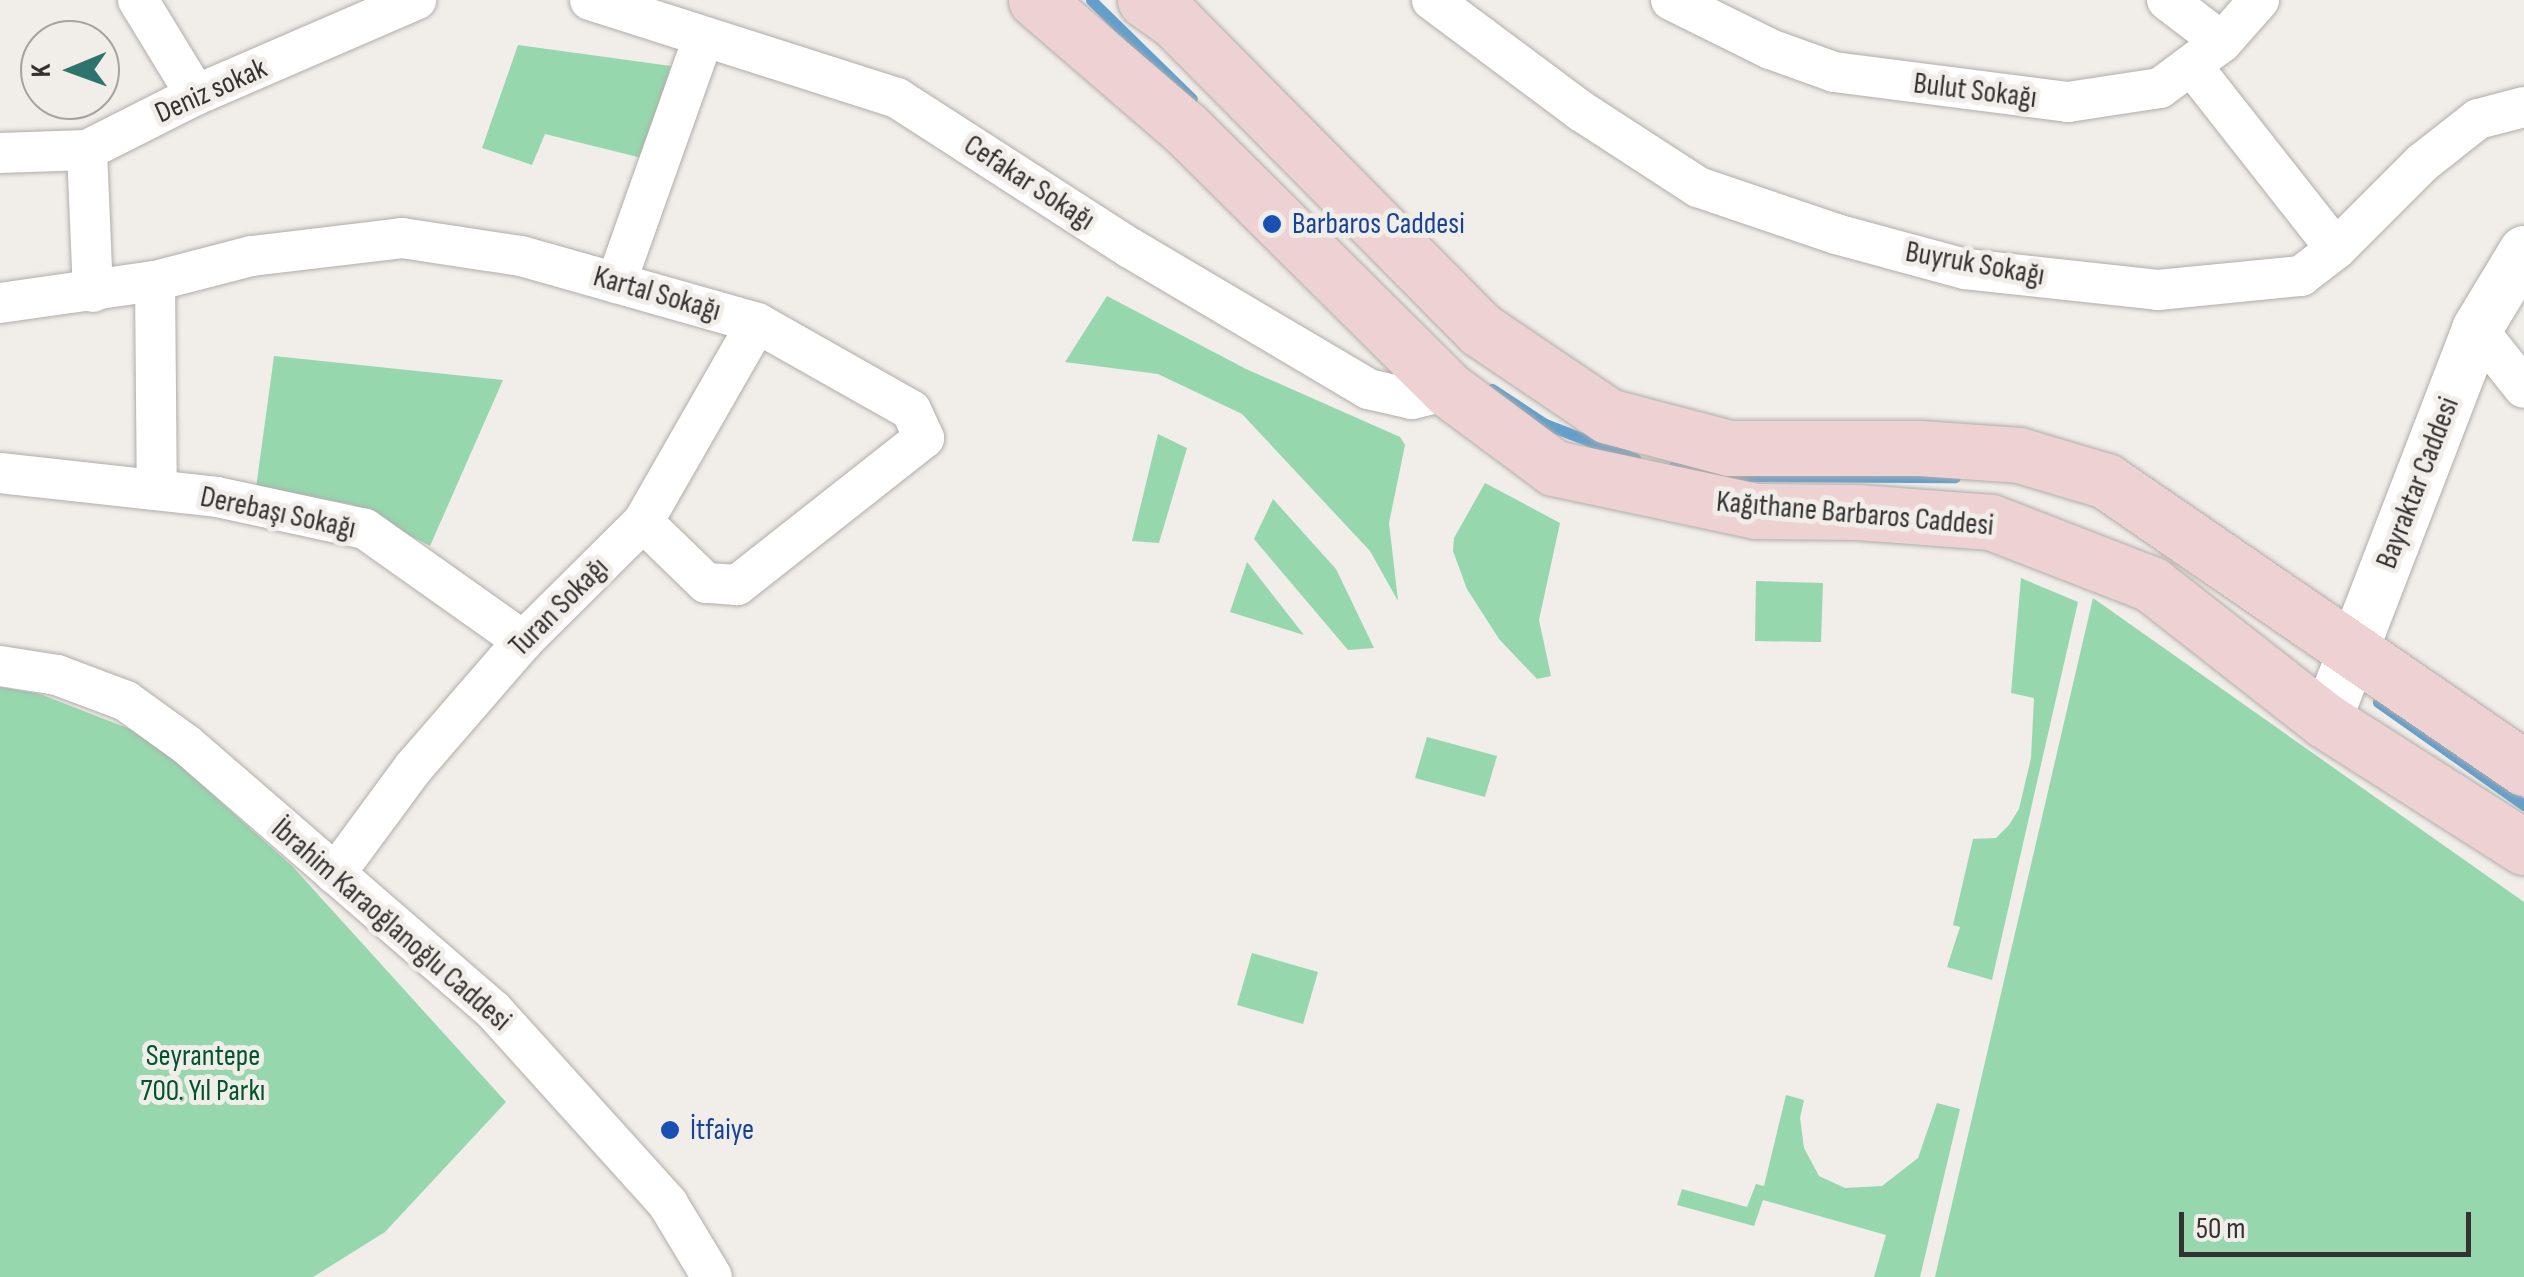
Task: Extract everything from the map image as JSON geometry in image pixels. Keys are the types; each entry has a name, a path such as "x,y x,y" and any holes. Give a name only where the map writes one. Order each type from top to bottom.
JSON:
{"main road":[{"name":"Kağıthane Barbaros Caddesi","path":"1036,0 1184,128 1448,390 1554,468 1756,512 1858,512 1991,522 2151,584 2326,721 2524,847"},
{"name":"Kağıthane Barbaros Caddesi","path":"1145,0 1175,21 1482,330 1608,416 1729,448 1920,448 2019,454 2106,481 2524,768"}],"street":[{"path":"138,0 196,95"},
{"name":"Deniz sokak","path":"0,153 88,150 196,95 416,0"},
{"name":"Cefakar Sokağı","path":"590,0 897,98 1130,248 1368,389 1412,399 1448,390"},
{"name":"Buyruk Sokağı","path":"1432,0 1580,111 1698,188 1836,234 1965,268 2158,290 2301,276 2336,249 2422,163 2478,119 2524,107"},
{"name":"Bulut Sokağı","path":"1671,0 1770,49 1834,72 2068,102 2160,88 2207,54 2259,0"},
{"path":"2167,0 2336,249"},
{"path":"616,283 703,38"},
{"path":"88,150 93,292"},
{"name":"Kartal Sokağı","path":"0,303 155,282 252,256 402,238 522,256 757,323 910,410 924,438 737,586 706,584 643,522"},
{"name":"Bayraktar Caddesi","path":"2326,721 2477,329 2524,251"},
{"path":"155,282 157,490"},
{"name":"Turan Sokağı","path":"335,874 414,766 523,641 643,522 757,323"},
{"path":"2477,329 2524,388"},
{"name":"Derebaşı Sokağı","path":"0,473 217,497 365,529 523,641"},
{"name":"İbrahim Karaoğlanoğlu Caddesi","path":"0,666 58,675 126,701 187,746 494,1010 668,1204 712,1277"}],"green space":[{"path":"518,45 671,66 642,158 545,134 532,165 482,148"},
{"path":"1107,296 1246,369 1400,437 1405,445 1389,523 1398,601 1370,551 1242,414 1158,374 1065,362"},
{"path":"274,356 503,380 430,546 350,504 256,488"},
{"path":"1158,434 1187,448 1159,543 1132,541"},
{"path":"1485,483 1560,523 1539,620 1551,676 1537,679 1499,639 1467,589 1453,551 1454,538"},
{"path":"1273,499 1336,569 1374,648 1348,650 1254,539"},
{"path":"1247,562 1304,635 1230,612"},
{"path":"2021,578 2078,602 1992,980 1947,967 1960,927 1953,925 1973,839 1996,838 2009,825 2019,809 2031,758 2034,698 2011,693"},
{"path":"1756,581 1823,583 1821,642 1755,641"},
{"path":"2093,598 2524,902 2524,1277 1935,1277"},
{"name":"Seyrantepe 700. Yıl Parkı","path":"0,687 40,694 135,731 172,758 293,867 506,1102 385,1232 313,1277 0,1277"},
{"path":"1427,737 1497,756 1485,797 1415,778"},
{"path":"1252,953 1318,972 1303,1024 1237,1005"},
{"path":"1786,1095 1804,1100 1800,1118 1804,1148 1819,1176 1845,1188 1882,1186 1918,1158 1937,1103 1960,1109 1920,1277 1874,1277 1886,1235 1763,1200 1754,1226 1677,1205 1682,1189 1747,1207 1756,1184 1764,1186"}],"waterway":[{"path":"1091,0 1192,99"},
{"path":"1492,389 1545,424 1636,459"},
{"path":"1674,466 1738,476 1955,477"},
{"path":"2378,702 2524,805"}],"place":[{"name":"Barbaros Caddesi","path":"1272,224"},
{"name":"İtfaiye","path":"670,1130"}]}
